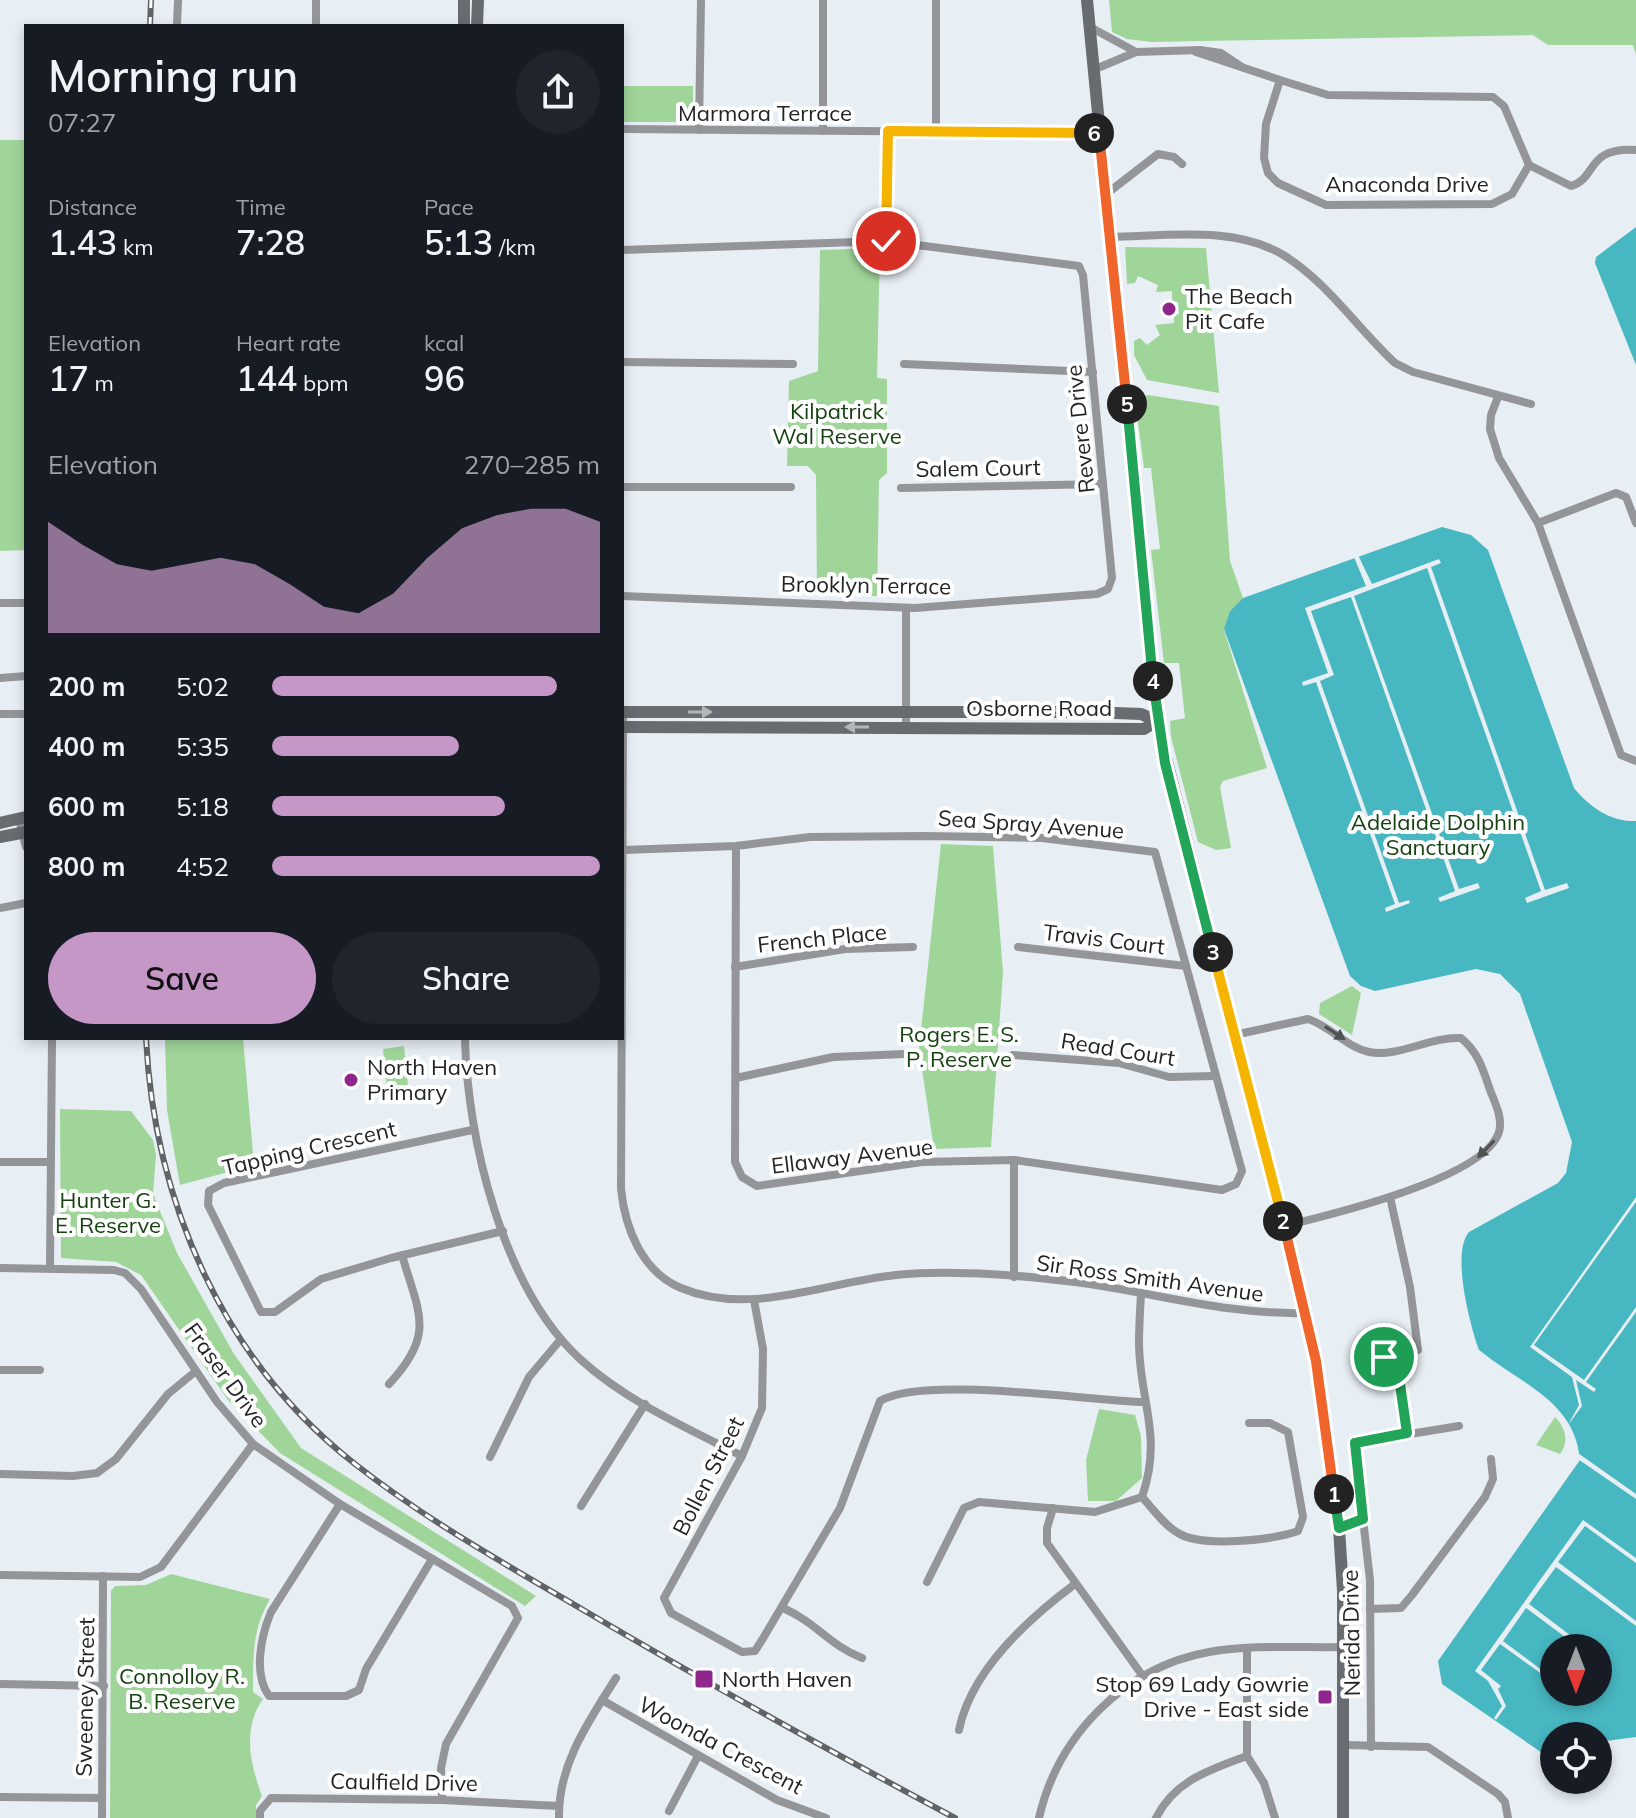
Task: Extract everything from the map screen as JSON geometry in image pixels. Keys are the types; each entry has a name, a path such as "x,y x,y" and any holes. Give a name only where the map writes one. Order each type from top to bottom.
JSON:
{"main road":[{"path":"464,0 464,24"},
{"path":"477,24 478,0"},
{"path":"1087,0 1157,721 1306,1313 1339,1528 1345,1647 1343,1818"},
{"name":"Osborne Road","path":"624,712 1141,714 1157,721"},
{"name":"Osborne Road","path":"624,727 1144,729 1157,721"},
{"path":"0,823 22,818"},
{"path":"0,837 24,832"}],"street":[{"path":"177,24 178,0"},
{"path":"316,0 316,24"},
{"path":"699,130 701,0"},
{"path":"823,0 823,131"},
{"path":"936,0 936,132"},
{"path":"1090,27 1136,52"},
{"path":"1093,70 1136,52 1196,52 1334,96 1493,97 1504,106 1529,165 1571,186 1580,182 1594,162 1605,154 1636,150"},
{"name":"Anaconda Drive","path":"1280,80 1266,124 1266,170 1278,183 1319,203 1492,204 1512,194 1529,165"},
{"name":"Marmora Terrace","path":"624,129 1099,133"},
{"path":"624,250 887,241 888,131"},
{"path":"1105,195 1158,154 1174,157 1182,164"},
{"path":"1111,237 1225,236 1269,247 1310,275 1395,363 1413,372 1531,404"},
{"name":"Revere Drive","path":"887,241 1079,266 1093,372 1112,578 1108,589"},
{"path":"624,362 793,364"},
{"path":"904,364 1093,372"},
{"path":"1498,397 1491,415 1499,458 1538,523 1621,755 1636,761"},
{"name":"Salem Court","path":"901,488 1103,484"},
{"path":"624,487 791,487"},
{"path":"1538,523 1616,493 1626,497 1636,523"},
{"name":"Brooklyn Terrace","path":"624,596 906,608 1097,594 1108,589"},
{"path":"0,603 24,603"},
{"path":"906,608 906,727"},
{"path":"0,678 24,676"},
{"path":"0,714 24,714"},
{"path":"22,818 24,832"},
{"name":"Sea Spray Avenue","path":"624,850 736,846 810,837 940,836 1042,838 1155,852 1242,1171"},
{"name":"Ellaway Avenue","path":"736,846 735,1162 742,1177 757,1186 922,1162 1014,1160 1222,1190 1236,1184 1242,1171"},
{"path":"0,908 24,903"},
{"name":"French Place","path":"735,967 845,949 913,947"},
{"name":"Travis Court","path":"1018,947 1186,966"},
{"path":"1234,1035 1308,1019 1368,1052 1382,1053 1446,1037 1461,1038 1472,1047 1499,1117 1500,1129 1494,1143 1477,1158 1390,1197 1284,1226"},
{"path":"0,1268 50,1268 52,1040"},
{"path":"465,1040 466,1088 472,1130 503,1231 521,1273 561,1339 612,1384 742,1456"},
{"name":"Sir Ross Smith Avenue","path":"623,1040 624,1217 643,1255 656,1272 679,1288 714,1298 754,1300 897,1275 1014,1277 1141,1294 1223,1310 1306,1313"},
{"path":"736,1078 833,1057 904,1054"},
{"name":"Read Court","path":"1013,1055 1119,1063 1169,1077 1216,1076"},
{"name":"Tapping Crescent","path":"472,1130 234,1181 209,1191 208,1205 261,1312 275,1312 321,1279 402,1255 503,1231"},
{"path":"1014,1160 1014,1277"},
{"path":"0,1162 51,1162"},
{"path":"1390,1197 1405,1258 1418,1350"},
{"path":"389,1384 405,1367 421,1339 421,1320 402,1255"},
{"name":"Fraser Drive","path":"50,1268 102,1268 125,1273 141,1289 196,1371 253,1444 340,1504 512,1606 518,1618 446,1744 441,1768 442,1800"},
{"path":"1141,1294 1139,1344 1153,1443 1151,1471 1142,1497"},
{"name":"Bollen Street","path":"754,1300 764,1376 762,1408 742,1456 666,1592 664,1602 671,1613 742,1652 755,1651 783,1608"},
{"path":"490,1457 529,1377 561,1339"},
{"path":"1361,1360 1384,1357 1397,1363 1407,1433"},
{"path":"0,1370 40,1370"},
{"path":"0,1474 73,1476 97,1473 116,1459 168,1394 196,1371"},
{"path":"862,1658 837,1648 811,1621 783,1608 840,1508 855,1475 880,1401 892,1394 1024,1391 1145,1402"},
{"path":"581,1506 645,1404"},
{"path":"1142,1497 1180,1535 1204,1541 1280,1538 1298,1531 1303,1517 1288,1432 1270,1423 1249,1423"},
{"name":"Nerida Drive","path":"1371,1747 1370,1609 1355,1443 1459,1426"},
{"path":"0,1575 140,1577 161,1567 253,1444"},
{"path":"1370,1609 1401,1608 1412,1595 1485,1497 1493,1479 1491,1459"},
{"path":"927,1582 964,1508 979,1502 1095,1512 1142,1497"},
{"path":"340,1504 267,1621 260,1684 269,1696 346,1696 359,1690 366,1669 432,1559"},
{"path":"1053,1508 1047,1528 1047,1543 1142,1675"},
{"path":"1339,1528 1363,1519"},
{"name":"Sweeney Street","path":"102,1818 103,1576"},
{"path":"959,1730 965,1703 1009,1644 1034,1614 1075,1584"},
{"path":"1039,1818 1067,1749 1096,1711 1142,1675 1166,1663 1210,1652 1345,1647"},
{"path":"1247,1650 1247,1756 1264,1783 1275,1818"},
{"path":"559,1818 559,1806 579,1734 616,1678"},
{"path":"0,1684 104,1686"},
{"name":"Woonda Crescent","path":"602,1700 777,1800 826,1818"},
{"path":"1344,1745 1428,1747 1498,1794 1505,1802 1508,1818"},
{"path":"669,1811 698,1756"},
{"path":"1156,1818 1165,1799 1193,1776 1247,1756"},
{"path":"0,1797 102,1798"},
{"name":"Caulfield Drive","path":"260,1818 260,1811 271,1798 442,1800 559,1806"}],"green space":[{"path":"1109,0 1636,0 1636,55 1633,45 1548,45 1533,35 1151,42 1127,39 1112,32"},
{"path":"624,86 693,86 693,122 624,122"},
{"path":"0,140 24,140 24,550 0,551"},
{"path":"1125,247 1206,248 1219,393 1147,380 1134,355 1134,341 1140,338 1147,345 1160,335 1155,325 1174,323 1174,315 1179,314 1178,302 1172,301 1172,291 1156,292 1158,285 1138,276 1135,283 1127,284"},
{"name":"Kilpatrick Wal Reserve","path":"880,248 877,378 887,379 887,473 879,480 877,596 817,595 816,475 808,466 787,466 789,381 818,371 820,250"},
{"path":"1148,395 1219,406 1230,561 1243,598 1230,611 1224,630 1267,768 1223,781 1220,787 1231,848 1216,850 1198,842 1171,737 1170,721 1185,718 1179,663 1164,663 1151,550 1160,549 1151,468 1144,468 1136,407 1141,398"},
{"name":"Rogers E. S. P. Reserve","path":"941,844 993,846 1003,972 991,1147 934,1149 919,1049"},
{"path":"1352,986 1361,993 1352,1035 1319,1014 1320,1003"},
{"path":"165,1040 243,1040 254,1165 180,1185 167,1110"},
{"path":"404,1046 408,1086 387,1088 383,1049"},
{"name":"Hunter G. E. Reserve","path":"60,1109 131,1111 153,1140 156,1155 153,1194 177,1253 234,1354 301,1448 536,1596 525,1606 280,1453 228,1400 141,1275 116,1262 61,1258"},
{"path":"1099,1409 1135,1415 1141,1436 1142,1478 1116,1501 1088,1501 1086,1460"},
{"path":"1555,1417 1565,1435 1565,1445 1560,1454 1536,1445"},
{"name":"Connolloy R. B. Reserve","path":"171,1574 270,1599 260,1622 254,1655 253,1692 263,1699 256,1710 250,1734 254,1771 262,1796 256,1805 256,1818 110,1818 111,1591 115,1586 146,1585"}],"water":[{"path":"1636,227 1636,365 1595,263 1596,257"},
{"name":"Adelaide Dolphin Sanctuary","path":"1442,527 1471,535 1488,550 1574,788 1601,812 1618,819 1636,821 1636,1737 1612,1740 1612,1722 1540,1722 1540,1751 1442,1684 1438,1661 1580,1460 1576,1439 1557,1408 1479,1350 1467,1307 1462,1272 1464,1242 1469,1232 1558,1183 1566,1173 1572,1142 1520,994 1500,974 1476,969 1375,991 1361,986 1350,976 1224,629 1230,611 1243,598"}],"pier":[{"path":"1358,555 1372,584 1439,559 1441,563 1431,567 1545,890 1567,883 1569,888 1527,903 1525,898 1541,891 1427,568 1354,596 1459,889 1478,883 1480,888 1440,902 1438,898 1455,891 1351,597 1311,611 1334,675 1320,681 1399,903 1409,900 1410,903 1386,912 1385,908 1395,904 1316,682 1303,686 1302,682 1328,673 1305,608 1366,586 1354,557"},
{"path":"1636,1197 1636,1202 1534,1345 1584,1380 1636,1307 1636,1312 1586,1382 1596,1389 1594,1392 1576,1380 1582,1406 1568,1425 1579,1405 1572,1377 1530,1347"},
{"path":"1575,1451 1636,1494 1636,1499 1575,1457"},
{"path":"1583,1520 1636,1558 1636,1563 1585,1526 1558,1562 1636,1621 1636,1626 1556,1567 1529,1604 1569,1634 1561,1634 1526,1608 1503,1641 1540,1669 1540,1673 1500,1644 1481,1670 1501,1686 1498,1689 1506,1706 1496,1720 1494,1718 1502,1706 1488,1681 1475,1671"}],"railway":[{"path":"150,24 151,0"},
{"path":"146,1040 152,1099 164,1159 181,1218 204,1274 233,1328 268,1377 309,1423 382,1485 467,1541 631,1638 955,1818"}],"place":[{"name":"The Beach Pit Cafe","path":"1169,309"},
{"name":"North Haven Primary","path":"351,1080"},
{"name":"North Haven","path":"704,1679"},
{"name":"Stop 69 Lady Gowrie Drive - East side","path":"1325,1697"}],"route":[{"path":"886,241 888,131 1099,133 1157,721 1165,763 1306,1313 1316,1361 1339,1528 1363,1519 1353,1451 1355,1443 1407,1433 1399,1369 1395,1360 1384,1357"}]}
